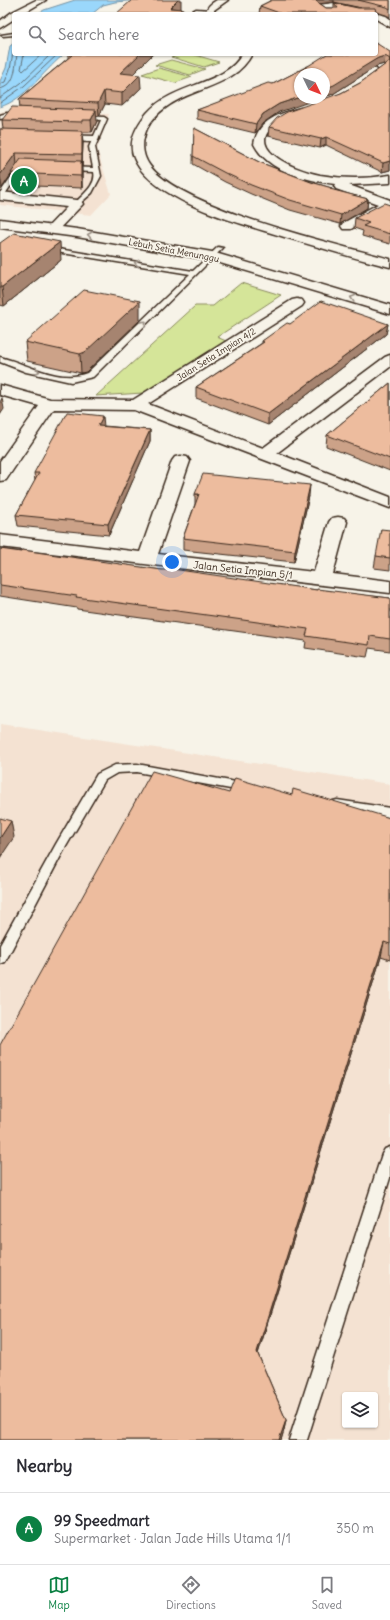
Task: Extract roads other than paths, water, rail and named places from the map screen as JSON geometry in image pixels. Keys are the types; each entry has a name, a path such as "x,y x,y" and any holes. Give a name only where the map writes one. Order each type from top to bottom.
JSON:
{"street":[{"path":"19,12 42,0"},
{"path":"211,12 214,5 224,0"},
{"path":"328,12 321,9 321,7 334,6 361,12"},
{"path":"0,25 12,16"},
{"path":"378,17 383,18 390,25 383,31 390,34"},
{"path":"247,56 238,69 176,96 159,106 148,116 140,129 137,142 138,154 145,167 156,179 174,191 225,213 301,238 390,263"},
{"path":"312,107 279,118 263,130 259,137 259,145 262,152 269,159 279,165 389,202"},
{"path":"0,136 93,143"},
{"path":"0,144 93,143"},
{"path":"320,178 357,181 390,179"},
{"path":"1,196 77,204"},
{"path":"347,226 389,202"},
{"path":"56,224 77,204"},
{"name":"Lebuh Setia Menunggu","path":"0,213 216,252 252,255 390,297"},
{"name":"Lebuh Setia Menunggu","path":"0,223 56,224"},
{"name":"Lebuh Setia Menunggu","path":"216,252 390,310"},
{"name":"Jalan Setia Impian 4/2","path":"136,406 297,303"},
{"path":"264,455 390,360"},
{"path":"0,390 49,404 136,406 390,503"},
{"path":"3,467 49,404"},
{"path":"147,559 181,461"},
{"path":"322,579 338,522"},
{"name":"Jalan Setia Impian 5/1","path":"0,541 390,587"}],"lane":[{"path":"191,12 197,10 211,12"},
{"path":"0,117 7,115 22,116"},
{"path":"77,117 104,119 93,143 98,176 90,192 77,204"},
{"path":"1,196 19,168 27,168"},
{"path":"58,169 97,170"},
{"path":"39,248 195,273"},
{"path":"0,359 29,370 71,380 90,375 216,252"},
{"path":"0,958 60,847 101,777 115,769 137,768 260,790"},
{"path":"329,802 390,813"},
{"path":"298,1440 390,1154"}],"water":[{"path":"75,0 138,0 115,2 103,5 94,12 40,12"},
{"path":"12,44 12,56 62,56 26,92 0,107 0,81 6,68 10,46"}],"place":[{"name":"99 Speedmart","path":"24,181"}]}
